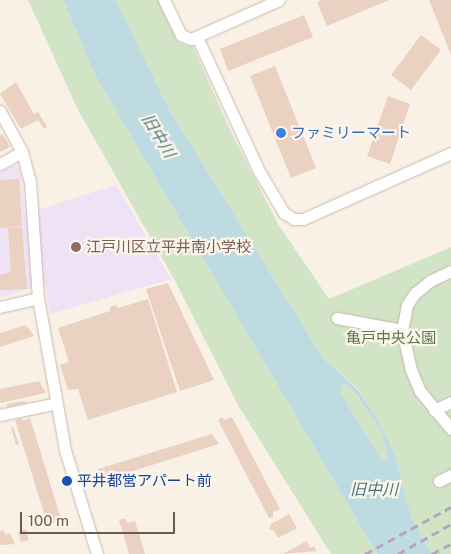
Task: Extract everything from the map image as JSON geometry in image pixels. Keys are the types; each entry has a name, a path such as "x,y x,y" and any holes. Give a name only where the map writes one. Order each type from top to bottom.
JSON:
{"street":[{"path":"164,0 181,35 186,39 197,37 279,0"},
{"path":"197,37 259,171 284,213 294,219 303,219 451,154"},
{"path":"0,111 22,152 30,181 38,298 57,404 67,458 97,554"},
{"path":"0,164 22,152"},
{"path":"451,271 430,281 415,294 407,305 402,330 411,370 420,391 451,430"},
{"path":"0,307 38,298"},
{"path":"338,318 402,330"},
{"path":"434,410 451,402"},
{"path":"0,415 57,404"},
{"path":"439,481 451,475"}],"shaded area":[{"name":"江戸川区立平井南小学校","path":"12,166 20,168 25,214 116,185 171,279 50,314 45,284 0,298 0,172"}],"green space":[{"path":"28,0 63,0 95,75 377,554 331,554 238,405 173,277 78,110"},
{"name":"亀戸中央公園","path":"116,0 158,0 179,42 188,46 192,44 231,132 278,224 329,299 451,247 451,554 432,554 412,519 394,452 379,422 358,389 323,358 169,109"},
{"name":"亀戸中央公園","path":"343,383 354,391 382,432 388,458 381,459 340,392"}],"water":[{"name":"旧中川","path":"63,0 116,0 169,109 323,358 358,390 379,422 394,452 412,519 432,554 377,554 95,75","holes":["343,383 354,391 382,432 388,458 381,459 340,392"]}],"building":[{"path":"322,0 389,0 327,26 317,2"},
{"path":"429,0 451,0 451,55"},
{"path":"304,15 313,37 228,71 220,49"},
{"path":"421,35 441,50 411,90 391,75"},
{"path":"275,66 316,168 291,178 250,76"},
{"path":"16,82 34,114 38,112 47,127 44,129 38,120 21,129 0,94"},
{"path":"388,96 410,104 390,164 367,156"},
{"path":"3,134 10,147 0,152 0,135"},
{"path":"19,179 22,226 0,228 0,180"},
{"path":"22,227 27,289 0,290 0,275 11,272 8,228"},
{"path":"168,283 214,380 180,391 146,289"},
{"path":"148,299 177,392 88,420 78,389 68,390 60,365 69,362 58,328 110,311 110,307 116,305 118,308"},
{"path":"26,325 34,336 0,347 0,333"},
{"path":"39,381 46,393 0,403 0,389"},
{"path":"25,401 26,403 7,407 7,404"},
{"path":"222,417 225,420 232,417 280,509 273,512 273,517 269,518 218,420"},
{"path":"22,418 23,421 30,418 61,519 48,526 15,420"},
{"path":"13,427 19,444 16,445 11,428"},
{"path":"212,434 219,444 98,482 98,469"},
{"path":"289,514 297,528 278,538 274,531 269,529 271,524"},
{"path":"125,518 127,523 135,521 145,554 129,554 119,520"},
{"path":"26,529 29,540 21,542 18,532"},
{"path":"3,530 6,535 10,533 15,544 0,545 0,531"},
{"path":"307,541 310,548 314,546 317,551 282,554"}],"railway":[{"path":"365,554 451,507"},
{"path":"398,554 451,524"},
{"path":"432,554 451,544"}],"place":[{"name":"ファミリーマート","path":"281,133"},
{"name":"江戸川区立平井南小学校","path":"76,247"},
{"name":"平井都営アパート前","path":"67,481"}]}
